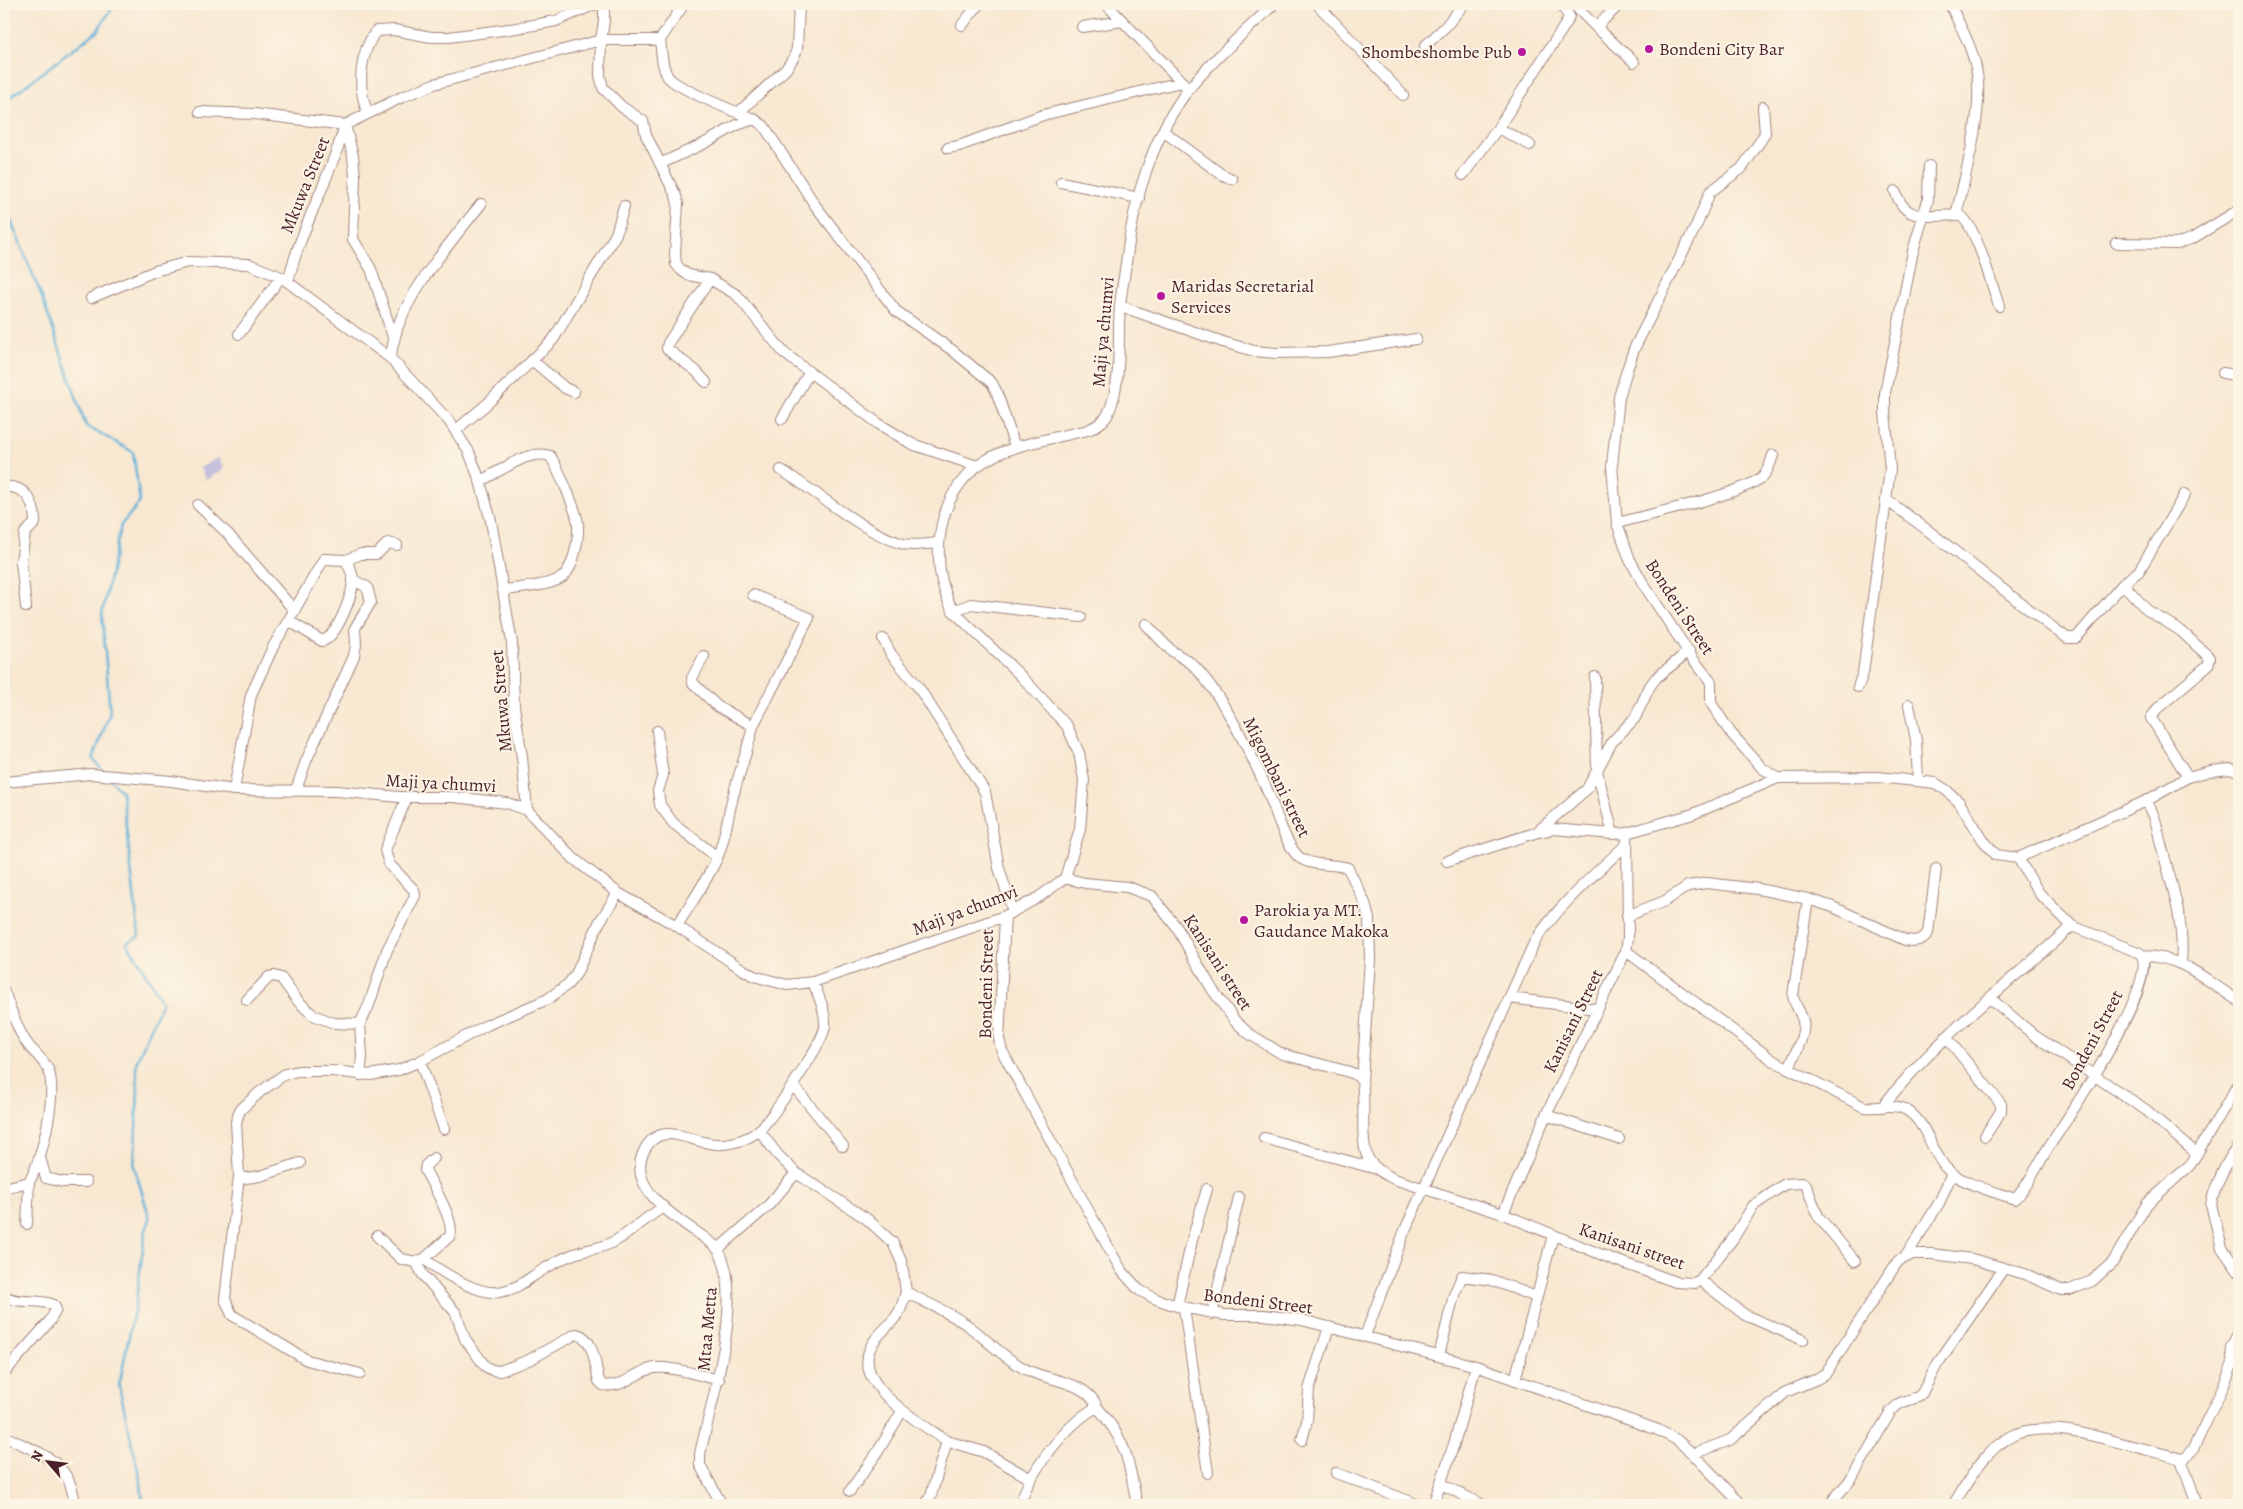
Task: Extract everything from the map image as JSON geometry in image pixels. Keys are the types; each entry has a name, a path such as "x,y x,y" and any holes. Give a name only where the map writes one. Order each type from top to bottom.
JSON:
{"street":[{"path":"368,114 361,94 360,84 368,48 376,31 394,30 449,37 556,21 596,4"},
{"path":"604,4 600,75 603,88 622,107 643,121 646,134 671,183 678,204 674,239 676,264 688,275 710,279 737,295 777,346 809,374 864,414 912,444 977,466"},
{"path":"684,4 660,40 664,70 673,83 754,119 764,126 815,205 896,311 952,350 992,383 997,392 1015,447"},
{"path":"738,113 786,69 794,57 797,49 799,4"},
{"path":"962,25 979,4"},
{"path":"1106,4 1189,89"},
{"name":"Maji ya chumvi","path":"4,782 91,774 171,781 234,790 337,791 406,797 453,797 487,800 527,810 573,858 618,893 677,926 705,947 754,976 787,985 813,982 1009,914 1065,878 1080,829 1084,780 1079,754 1066,726 1022,677 953,611 948,601 939,566 938,543 943,517 956,492 977,466 1015,447 1088,430 1098,425 1108,415 1115,392 1120,348 1120,306 1128,243 1151,159 1163,131 1189,89 1274,4"},
{"path":"1317,4 1403,95"},
{"path":"1425,46 1464,4"},
{"path":"1560,4 1574,9 1634,62"},
{"path":"1596,27 1620,4"},
{"path":"1950,4 1976,67 1978,92 1975,122 1956,216"},
{"path":"1463,175 1498,128 1574,9"},
{"path":"1082,26 1123,22"},
{"name":"Mkuwa Street","path":"527,810 522,757 514,706 512,643 504,590 491,521 480,482 468,452 456,430 390,358 285,279 337,154 345,125 402,97 434,84 601,40 660,40"},
{"path":"948,148 959,146 1043,115 1181,82"},
{"name":"Bondeni Street","path":"1764,106 1765,133 1762,140 1742,168 1710,192 1697,224 1634,349 1618,397 1612,466 1617,523 1630,560 1644,585 1711,682 1711,703 1730,732 1762,768 1778,778"},
{"path":"200,112 254,114 345,125 353,156 355,176 353,239 371,269 394,340"},
{"path":"660,164 705,143 737,125 754,119"},
{"path":"1498,128 1530,145"},
{"path":"1163,131 1232,179"},
{"path":"1858,687 1863,673 1890,470 1884,411 1885,393 1913,251 1929,189 1929,166"},
{"path":"1061,182 1139,198"},
{"path":"1895,192 1903,209 1911,214 1962,217 1969,225 1999,306"},
{"path":"390,358 403,313 416,292 481,204"},
{"path":"456,430 533,361 553,340 607,252 618,228 624,206"},
{"path":"2116,243 2178,244 2193,238 2239,210"},
{"path":"91,298 156,271 188,262 249,264 285,279 239,334"},
{"path":"706,382 696,371 667,348 668,343 710,279"},
{"path":"1120,306 1223,342 1268,352 1328,352 1416,339"},
{"path":"533,361 565,388 574,392"},
{"path":"2223,373 2239,376"},
{"path":"782,419 809,374"},
{"path":"480,482 526,458 540,453 550,456 578,523 577,542 570,566 564,576 558,580 535,586 504,590"},
{"path":"1617,523 1726,493 1754,482 1768,470 1773,455"},
{"path":"781,470 888,538 901,543 917,545 938,543"},
{"path":"4,487 17,487 24,491 28,496 35,518 35,522 25,533 21,562 26,607"},
{"path":"1886,500 1934,533 2031,613 2069,639 2076,638 2123,584 2138,571 2185,494"},
{"path":"198,505 228,534 295,611"},
{"path":"234,790 252,695 273,648 324,559 346,560 361,554 377,554 388,543 397,545"},
{"path":"289,622 322,641 327,640 342,620 353,580 346,560"},
{"path":"296,790 306,761 354,656 356,645 355,628 371,602 367,588 353,580"},
{"path":"2123,584 2147,610 2181,631 2210,658 2208,665 2158,708 2151,718 2188,777"},
{"path":"677,926 701,888 717,857 727,830 733,795 749,744 752,726 809,618 753,595"},
{"path":"953,611 971,604 1080,617"},
{"name":"Migombani street","path":"1146,624 1170,650 1194,666 1211,687 1248,752 1290,844 1299,857 1310,863 1338,865 1348,868 1359,890 1369,919 1370,959 1362,1081"},
{"path":"883,639 891,654 919,688 985,792 1009,914"},
{"path":"1538,832 1587,788 1612,742 1635,718 1646,691 1656,678 1688,651"},
{"path":"704,656 692,678 693,683 717,706 752,726"},
{"path":"1595,677 1597,771 1613,834"},
{"path":"1910,706 1916,740 1918,780"},
{"path":"657,731 663,776 658,791 660,805 673,823 717,857"},
{"path":"1447,861 1538,832 1562,830 1613,834 1626,833 1693,814 1778,778 1826,776 1918,780 1942,786 1959,802 1983,840 1996,855 2018,858 2146,801 2188,777 2231,769 2239,771"},
{"path":"360,1075 362,1056 360,1024 369,1005 387,950 415,896 414,890 389,864 385,850 406,797"},
{"path":"2146,801 2156,818 2179,914 2183,946 2181,963"},
{"name":"Kanisani Street","path":"1503,1214 1546,1115 1596,1009 1626,951 1628,938 1626,833"},
{"path":"1365,1336 1405,1230 1534,943 1545,925 1590,877 1627,844"},
{"path":"2018,858 2039,893 2072,926 2135,950 2142,956 2168,958 2181,963 2239,1001"},
{"path":"1627,916 1665,901 1695,883 1758,889 1808,899 1833,907 1905,940 1920,940 1928,933 1936,870"},
{"name":"Kanisani street","path":"1065,878 1085,884 1127,887 1152,896 1177,928 1212,988 1235,1020 1248,1033 1282,1054 1355,1074 1362,1081"},
{"path":"360,1374 307,1360 232,1315 224,1299 239,1179 236,1122 240,1110 260,1092 285,1074 298,1071 332,1071 360,1075 382,1074 420,1061 487,1025 548,999 568,984 576,974 599,923 618,893"},
{"path":"1789,1068 1804,1030 1804,1023 1794,1002 1793,995 1808,899"},
{"name":"Bondeni Street","path":"1009,914 999,1039 1002,1051 1122,1271 1139,1290 1156,1299 1180,1307 1212,1314 1264,1315 1302,1320 1365,1336 1476,1366 1658,1430 1677,1440 1693,1454 1742,1505"},
{"path":"1882,1107 1905,1079 1946,1037 2072,926"},
{"path":"1626,951 1774,1061 1864,1107 1872,1109 1897,1107 1909,1112 1924,1130 1944,1166 1952,1173 1939,1203 1906,1256 1894,1267 1826,1373 1817,1379 1786,1392 1730,1440 1693,1454"},
{"name":"Bondeni Street","path":"1952,1173 1968,1182 2014,1199 2016,1198 2094,1077 2118,1035 2140,985 2144,967 2142,956"},
{"path":"247,1000 269,977 274,976 281,978 298,1001 313,1015 334,1024 360,1024"},
{"path":"796,1173 768,1206 718,1249 664,1208 647,1190 641,1161 651,1140 660,1135 686,1136 715,1144 740,1141 759,1130 793,1085 819,1043 826,1026 813,982"},
{"path":"4,992 25,1041 42,1061 49,1073 49,1104 40,1157 29,1182 27,1224"},
{"path":"1509,998 1596,1009"},
{"path":"1990,998 2035,1036 2146,1110 2197,1154"},
{"path":"1946,1037 2001,1104 2000,1110 1984,1136"},
{"path":"420,1061 444,1129"},
{"path":"1362,1081 1364,1145 1368,1160 1378,1170"},
{"path":"1906,1256 1917,1254 1947,1255 1972,1259 2025,1274 2061,1290 2070,1290 2092,1281 2110,1267 2118,1256 2147,1204 2181,1175 2197,1154 2239,1083"},
{"path":"793,1085 843,1146"},
{"path":"1546,1115 1619,1139"},
{"path":"759,1130 777,1154 796,1173 866,1219 893,1243 902,1262 906,1292 900,1310 872,1343 867,1356 874,1380 884,1396 902,1411 947,1441 984,1452 1015,1468 1031,1479"},
{"name":"Kanisani street","path":"1264,1138 1378,1170 1394,1179 1503,1214 1676,1282 1695,1283 1700,1280 1732,1240 1753,1206 1789,1184 1802,1183 1806,1185 1818,1216 1855,1261"},
{"path":"2239,1145 2227,1165 2212,1198 2211,1205 2222,1248 2239,1272"},
{"path":"40,1157 46,1178 63,1182 86,1182"},
{"path":"420,1260 450,1236 452,1232 447,1214 425,1170 426,1165 434,1158"},
{"path":"239,1179 260,1176 300,1163"},
{"path":"4,1188 29,1182"},
{"path":"1207,1189 1192,1240 1180,1307 1208,1473"},
{"path":"1212,1314 1240,1198"},
{"path":"377,1236 401,1259 420,1260 453,1279 486,1291 499,1292 526,1282 545,1268 576,1253 612,1242 664,1208"},
{"name":"Kanisani street","path":"1515,1380 1553,1235"},
{"name":"Mtaa Metta","path":"718,1249 728,1276 729,1307 719,1380 708,1413 700,1464 722,1505"},
{"path":"420,1260 423,1275 456,1313 465,1339 485,1366 492,1370 500,1371 529,1360 576,1334 582,1335 589,1342 599,1381 603,1385 622,1384 649,1369 671,1370 719,1380"},
{"path":"1829,1505 1852,1478 1891,1411 1900,1403 1918,1397 1922,1393 1938,1363 2004,1268"},
{"path":"1439,1356 1454,1295 1462,1276 1492,1280 1536,1297"},
{"name":"Kanisani street","path":"1700,1280 1746,1315 1803,1340"},
{"path":"906,1292 969,1326 994,1348 1025,1370 1090,1396 1114,1426 1123,1443 1137,1505"},
{"path":"4,1296 28,1302 50,1303 54,1305 56,1310 49,1322 4,1373"},
{"path":"1302,1440 1307,1421 1309,1389 1329,1327"},
{"path":"2182,1461 2193,1449 2224,1385 2233,1363 2230,1350 2239,1331"},
{"path":"1433,1505 1476,1366"},
{"path":"1020,1505 1031,1479 1054,1446 1087,1412 1097,1407"},
{"path":"850,1491 877,1453 902,1411"},
{"path":"1953,1505 1978,1466 2000,1444 2013,1436 2039,1430 2052,1430 2103,1438 2182,1461"},
{"path":"4,1436 46,1457 62,1469 67,1476 74,1505"},
{"path":"926,1505 931,1495 947,1441"},
{"path":"2182,1461 2198,1505"},
{"path":"1336,1473 1419,1505"},
{"path":"1441,1484 1483,1505"}],"shaded area":[{"path":"218,457 224,469 206,480 200,468"}],"waterway":[{"path":"4,102 97,31 115,4"},
{"path":"4,204 42,297 86,426 133,452 140,502 121,525 102,613 110,713 93,759 103,771"},
{"path":"110,779 122,792 139,936 127,942 162,1002 136,1063 138,1089 134,1166 150,1219 145,1233 136,1301 119,1386 141,1483 143,1505"}],"place":[{"name":"Bondeni City Bar","path":"1649,49"},
{"name":"Shombeshombe Pub","path":"1522,52"},
{"name":"Maridas Secretarial Services","path":"1161,296"},
{"name":"Parokia ya MT. Gaudance Makoka","path":"1244,920"}]}
